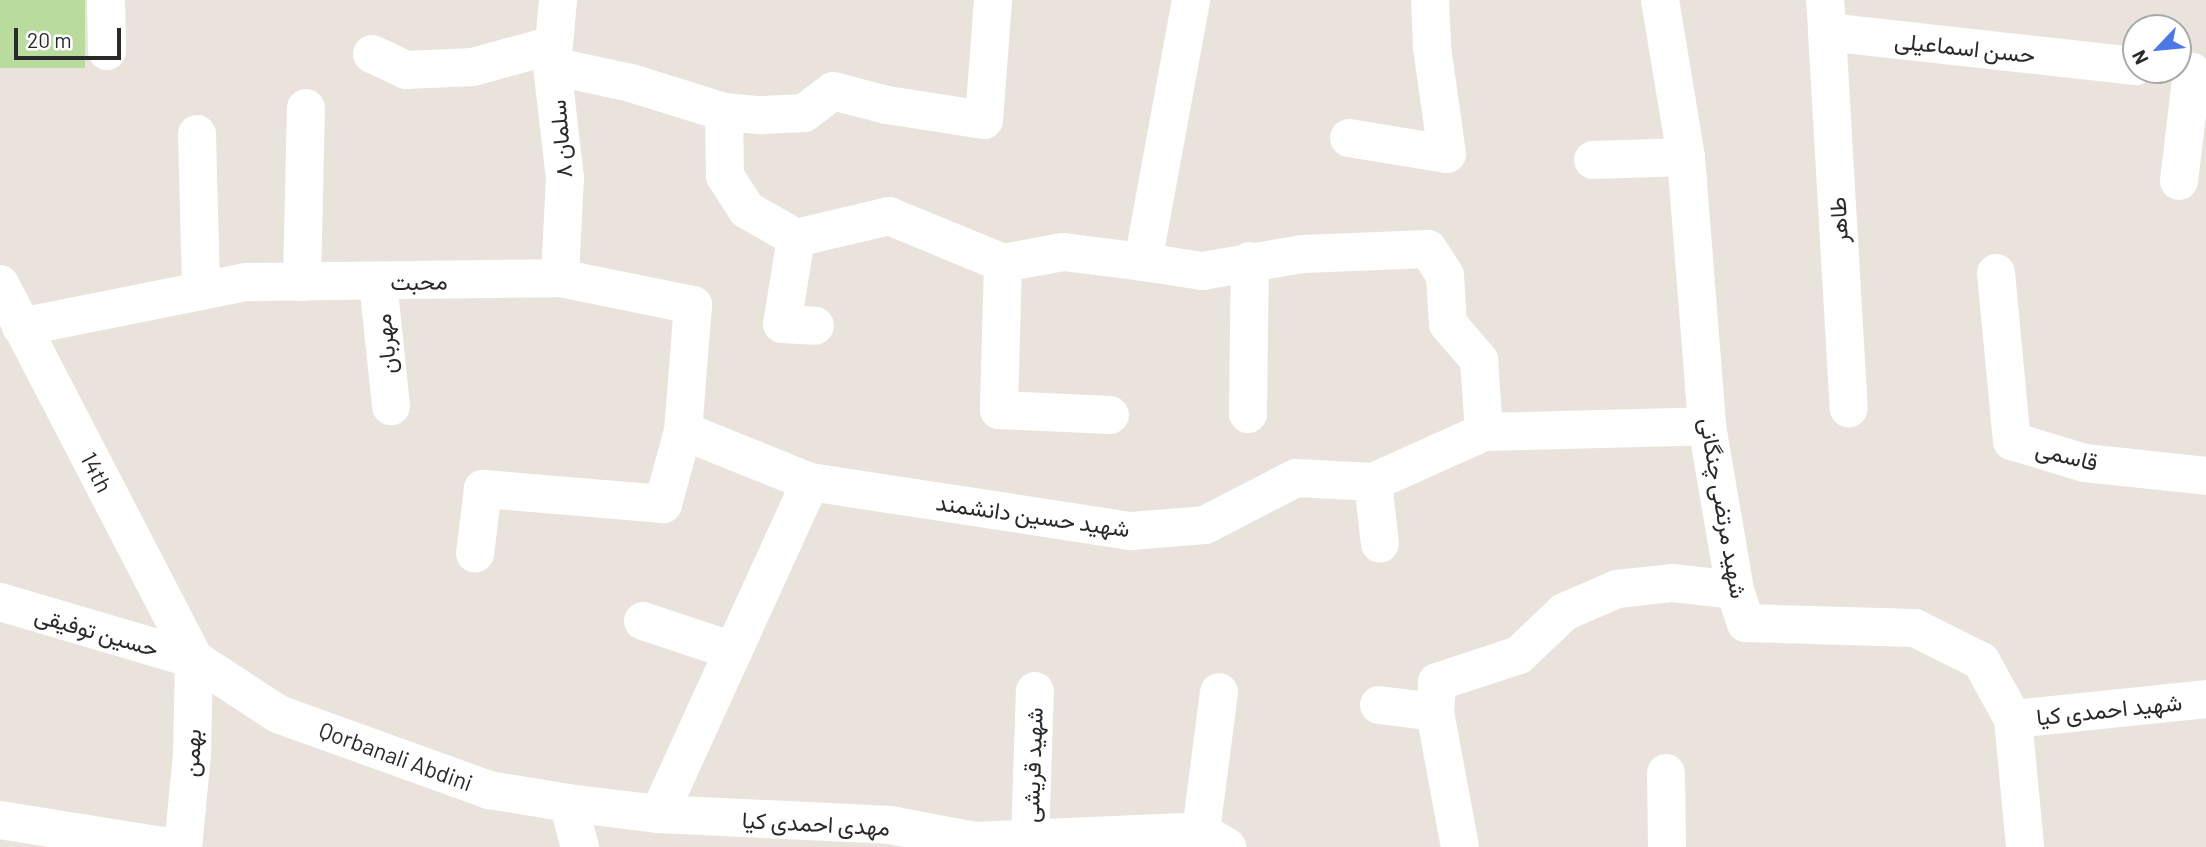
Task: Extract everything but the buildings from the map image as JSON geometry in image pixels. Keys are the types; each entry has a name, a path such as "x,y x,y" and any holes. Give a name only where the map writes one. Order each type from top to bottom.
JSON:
{"street":[{"path":"106,0 107,51"},
{"name":"سلمان ۸","path":"558,0 552,55 565,178 560,278"},
{"path":"372,54 406,70 473,67 552,55 724,112 762,115 804,113 833,91 887,105 984,120 993,0"},
{"path":"1143,262 1191,0"},
{"path":"1349,138 1447,154 1432,47 1430,0"},
{"name":"شهید مرتضی چنگانی","path":"1660,0 1686,157 1707,426 1735,590 1746,624 1914,628 1981,661 2013,719 2025,847"},
{"name":"حسن اسماعیلی","path":"1826,16 2122,64"},
{"name":"طاهر","path":"1826,16 1849,408"},
{"path":"2179,181 2189,84"},
{"path":"302,282 306,107"},
{"path":"724,112 726,176 747,210 796,238 889,216 1003,263 1063,252 1202,271 1303,254 1427,249 1445,275 1448,324 1479,360 1484,432"},
{"path":"197,134 201,289"},
{"path":"1593,160 1686,157"},
{"path":"796,238 782,324 815,326"},
{"path":"1248,414 1250,261"},
{"path":"1003,263 999,410 1110,415"},
{"name":"قاسمی","path":"1996,273 2012,441 2085,463 2206,476"},
{"name":"محبت","path":"22,327 201,289 247,282 560,278 693,305 683,431"},
{"name":"مهربان","path":"378,282 391,405"},
{"name":"14th","path":"0,284 194,659"},
{"name":"شهید حسین دانشمند","path":"683,431 810,482 1130,531 1205,525 1296,478 1373,482 1484,432 1707,426"},
{"path":"475,554 483,489 663,504 683,431"},
{"path":"659,814 810,482"},
{"path":"1373,482 1380,544"},
{"path":"1460,847 1435,712 1437,682 1519,655 1564,612 1617,589 1672,583 1735,590"},
{"name":"حسین توفیقی","path":"0,602 194,659"},
{"path":"643,621 733,651"},
{"name":"Qorbanali Abdini","path":"194,659 278,714 489,790 568,803"},
{"name":"بهمن","path":"183,847 192,754 194,659"},
{"name":"شهید قریشی","path":"1030,839 1035,691"},
{"path":"1214,839 1219,692"},
{"name":"شهید احمدی کیا","path":"2013,719 2206,699"},
{"path":"1379,705 1435,712"},
{"path":"1667,773 1667,847"},
{"path":"568,803 580,847"},
{"name":"مهدی احمدی کیا","path":"568,803 975,844 1030,839 1214,839"},
{"path":"0,820 169,847"}],"green space":[{"path":"0,0 85,0 85,68 0,68"}]}
